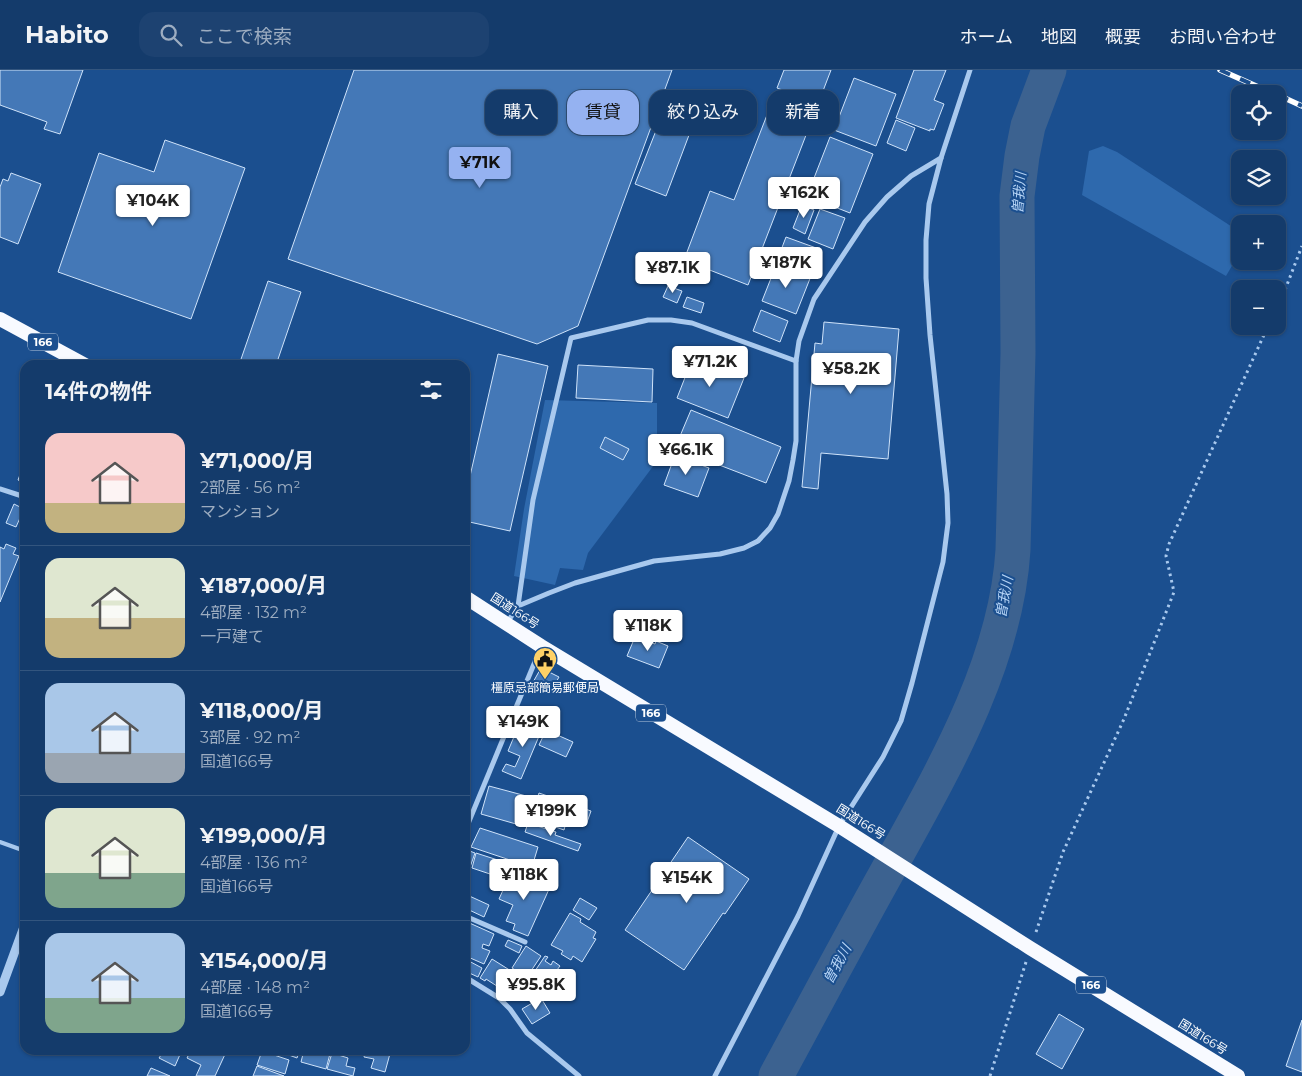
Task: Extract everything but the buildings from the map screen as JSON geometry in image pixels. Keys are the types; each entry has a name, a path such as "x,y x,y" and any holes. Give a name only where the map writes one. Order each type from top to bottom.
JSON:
{"highway":[{"name":"166","path":"0,319 76,360"},
{"name":"国道166号","path":"470,600 541,646 839,826 1030,948 1238,1076"}],"street":[{"path":"715,1076 798,916 839,826 883,757 901,721 943,562 948,524 947,494 930,335 926,278 926,240 929,204 941,158 970,70"},
{"path":"518,606 575,584 654,561 720,554 744,548 758,541 770,528 778,514 789,481 796,441 796,361 799,340 814,298 865,222 887,197 912,176 941,158"},
{"path":"507,623 518,606 533,500 571,338 648,320 671,320 692,323 796,361"},
{"path":"0,489 20,495"},
{"path":"470,818 541,646"},
{"path":"470,918 525,942"},
{"path":"0,992 20,938"},
{"path":"470,980 499,998 510,1009 526,1033 579,1076"}],"lane":[{"path":"0,842 20,850"}],"path":[{"path":"1286,287 1302,246"},
{"path":"990,1076 1030,948 1063,852 1124,719 1174,592 1166,556 1168,544 1264,335"}],"shaded area":[{"path":"1103,146 1117,152 1231,226 1231,267 1226,276 1082,195 1089,151"},
{"path":"545,400 657,403 657,461 588,553 583,570 560,568 555,585 514,576 524,509"}],"waterway":[{"name":"曽我川","path":"776,1076 949,757 968,717 998,635 1008,593 1013,550 1018,353 1017,196 1028,126 1049,70"}],"railway":[{"path":"1220,70 1254,85"},
{"path":"1286,99 1302,106"}],"place":[{"name":"橿原忌部簡易郵便局","path":"545,680"}]}
